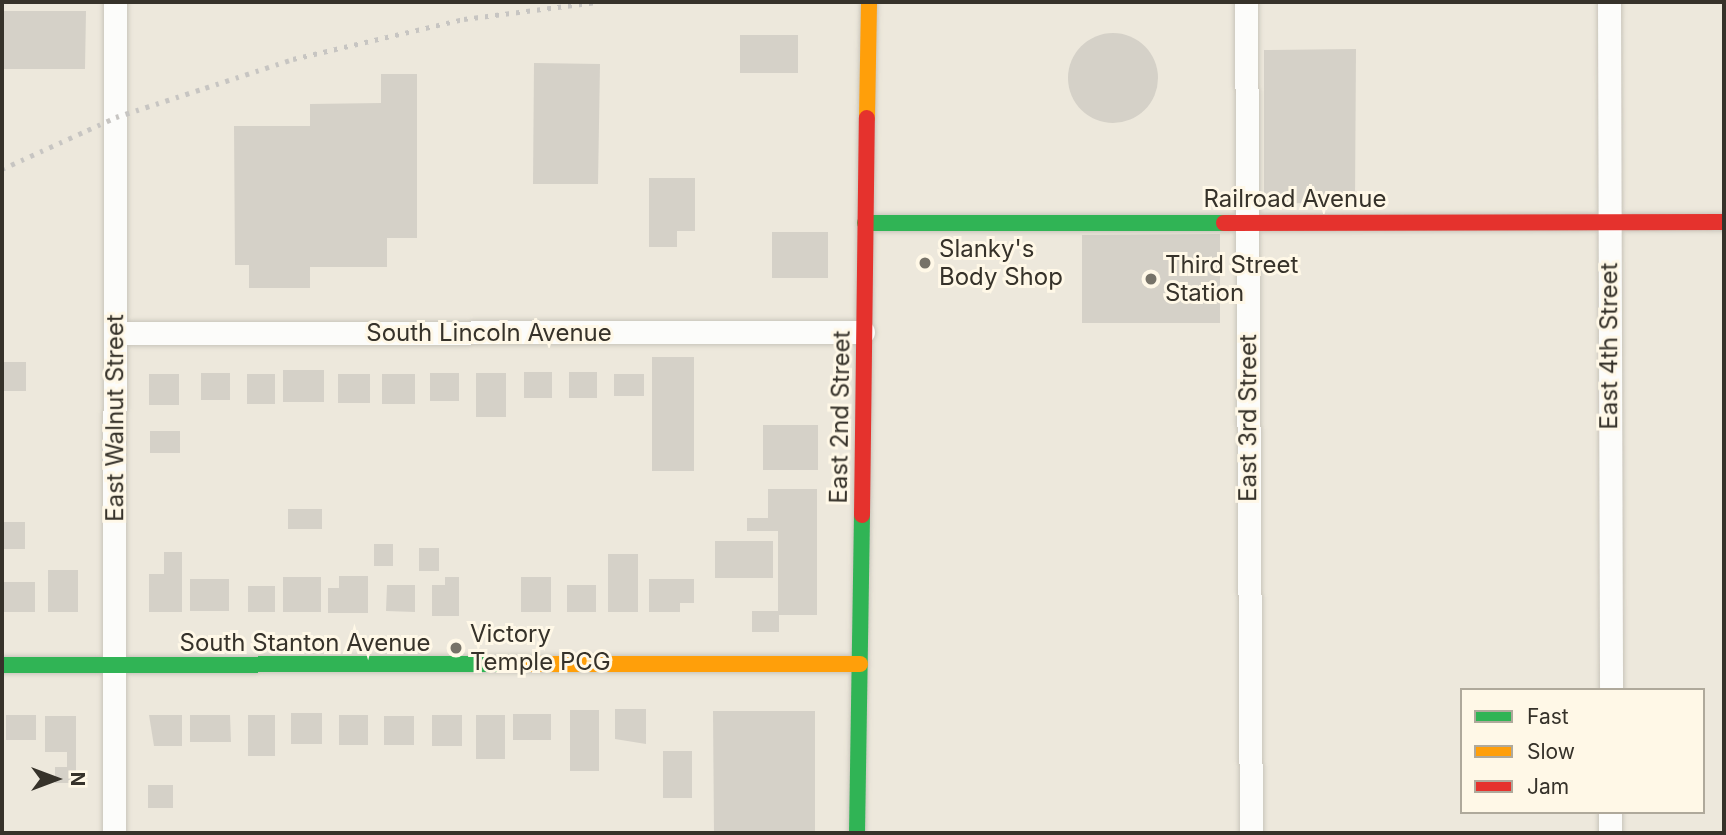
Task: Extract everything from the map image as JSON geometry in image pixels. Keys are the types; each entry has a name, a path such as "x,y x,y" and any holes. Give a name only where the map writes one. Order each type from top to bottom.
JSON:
{"street":[{"name":"East Walnut Street","path":"114,833 115,2"},
{"name":"East 2nd Street","path":"858,833 869,2"},
{"name":"East 3rd Street","path":"1246,2 1251,833"},
{"name":"East 4th Street","path":"1609,2 1611,688"},
{"name":"Railroad Avenue","path":"865,223 1724,222"},
{"name":"South Lincoln Avenue","path":"115,333 863,332"},
{"name":"South Stanton Avenue","path":"2,666 860,664"},
{"path":"1610,814 1610,833"}],"building":[{"path":"2,11 86,11 85,69 2,69"},
{"path":"1113,33 1130,37 1145,46 1154,61 1158,78 1154,95 1145,110 1130,119 1113,123 1096,119 1081,110 1072,95 1068,78 1072,61 1081,46 1096,37"},
{"path":"740,35 798,35 798,73 740,73"},
{"path":"1356,49 1355,202 1264,204 1264,50"},
{"path":"534,63 600,64 598,184 533,184"},
{"path":"381,74 417,74 417,238 387,238 387,267 310,267 310,288 249,288 249,265 235,265 234,126 310,126 310,104 381,103"},
{"path":"649,178 695,178 695,231 677,231 677,247 649,247"},
{"path":"772,232 828,232 828,278 772,278"},
{"name":"Third Street Station","path":"1220,234 1220,323 1082,323 1082,235"},
{"path":"652,357 694,357 694,471 652,471"},
{"path":"2,362 26,362 26,391 2,391"},
{"path":"283,370 324,370 324,402 283,402"},
{"path":"524,372 552,372 552,398 524,398"},
{"path":"569,372 597,372 597,398 569,398"},
{"path":"201,373 230,373 230,400 201,400"},
{"path":"430,373 459,373 459,401 430,401"},
{"path":"476,373 506,373 506,417 476,417"},
{"path":"149,374 179,374 179,405 149,405"},
{"path":"247,374 275,374 275,404 247,404"},
{"path":"338,374 370,374 370,403 338,403"},
{"path":"382,374 415,374 415,404 382,404"},
{"path":"614,374 644,374 644,396 614,396"},
{"path":"763,425 818,425 818,470 763,470"},
{"path":"150,431 180,431 180,453 150,453"},
{"path":"768,489 817,489 817,615 779,615 779,632 752,632 752,611 778,611 778,531 747,531 747,518 768,518"},
{"path":"288,509 322,509 322,529 288,529"},
{"path":"2,522 25,522 25,549 2,549"},
{"path":"715,541 773,541 773,578 715,578"},
{"path":"374,544 393,544 393,566 374,566"},
{"path":"419,548 439,548 439,571 419,571"},
{"path":"164,552 182,552 182,612 149,612 149,574 164,574"},
{"path":"608,554 638,554 638,612 608,612"},
{"path":"48,570 78,570 78,612 48,612"},
{"path":"339,576 368,576 368,613 328,613 328,588 339,588"},
{"path":"283,577 321,577 321,612 283,612"},
{"path":"445,577 459,577 459,616 432,616 432,585 445,585"},
{"path":"521,577 551,577 551,612 521,612"},
{"path":"190,579 229,579 229,611 190,611"},
{"path":"649,579 694,579 694,603 680,603 680,612 649,612"},
{"path":"2,582 35,582 35,612 2,612"},
{"path":"387,585 415,585 415,612 386,611"},
{"path":"567,585 596,585 596,612 567,612"},
{"path":"248,586 275,586 275,612 248,612"},
{"path":"615,709 646,709 646,744 615,739"},
{"path":"570,710 599,710 599,771 570,771"},
{"path":"713,711 815,711 815,833 714,833"},
{"path":"291,713 322,713 322,744 291,744"},
{"path":"513,714 551,714 551,740 513,740"},
{"path":"6,715 36,715 36,740 6,740"},
{"path":"149,715 182,715 182,746 154,746"},
{"path":"190,715 230,715 231,742 190,742"},
{"path":"248,715 275,715 275,756 248,756"},
{"path":"339,715 368,715 368,745 339,745"},
{"path":"432,715 462,715 462,746 432,746"},
{"path":"476,715 505,715 505,759 476,759"},
{"path":"45,716 76,716 76,783 55,783 55,767 67,767 67,752 45,752"},
{"path":"384,716 414,716 414,745 384,745"},
{"path":"663,751 692,751 692,798 663,798"},
{"path":"148,785 173,785 173,808 148,808"}],"railway":[{"path":"2,169 116,117 293,59 464,19 597,2"}],"traffic: fast":[{"path":"865,223 1224,223"},
{"path":"857,833 862,515"},
{"path":"2,665 518,664"}],"traffic: slow":[{"path":"867,118 869,2"},
{"path":"518,664 860,664"}],"traffic: jam":[{"path":"862,515 867,118"},
{"path":"1224,223 1724,222"}],"place":[{"name":"Slanky's Body Shop","path":"925,263"},
{"name":"Third Street Station","path":"1151,279"},
{"name":"Victory Temple PCG","path":"456,648"}]}
